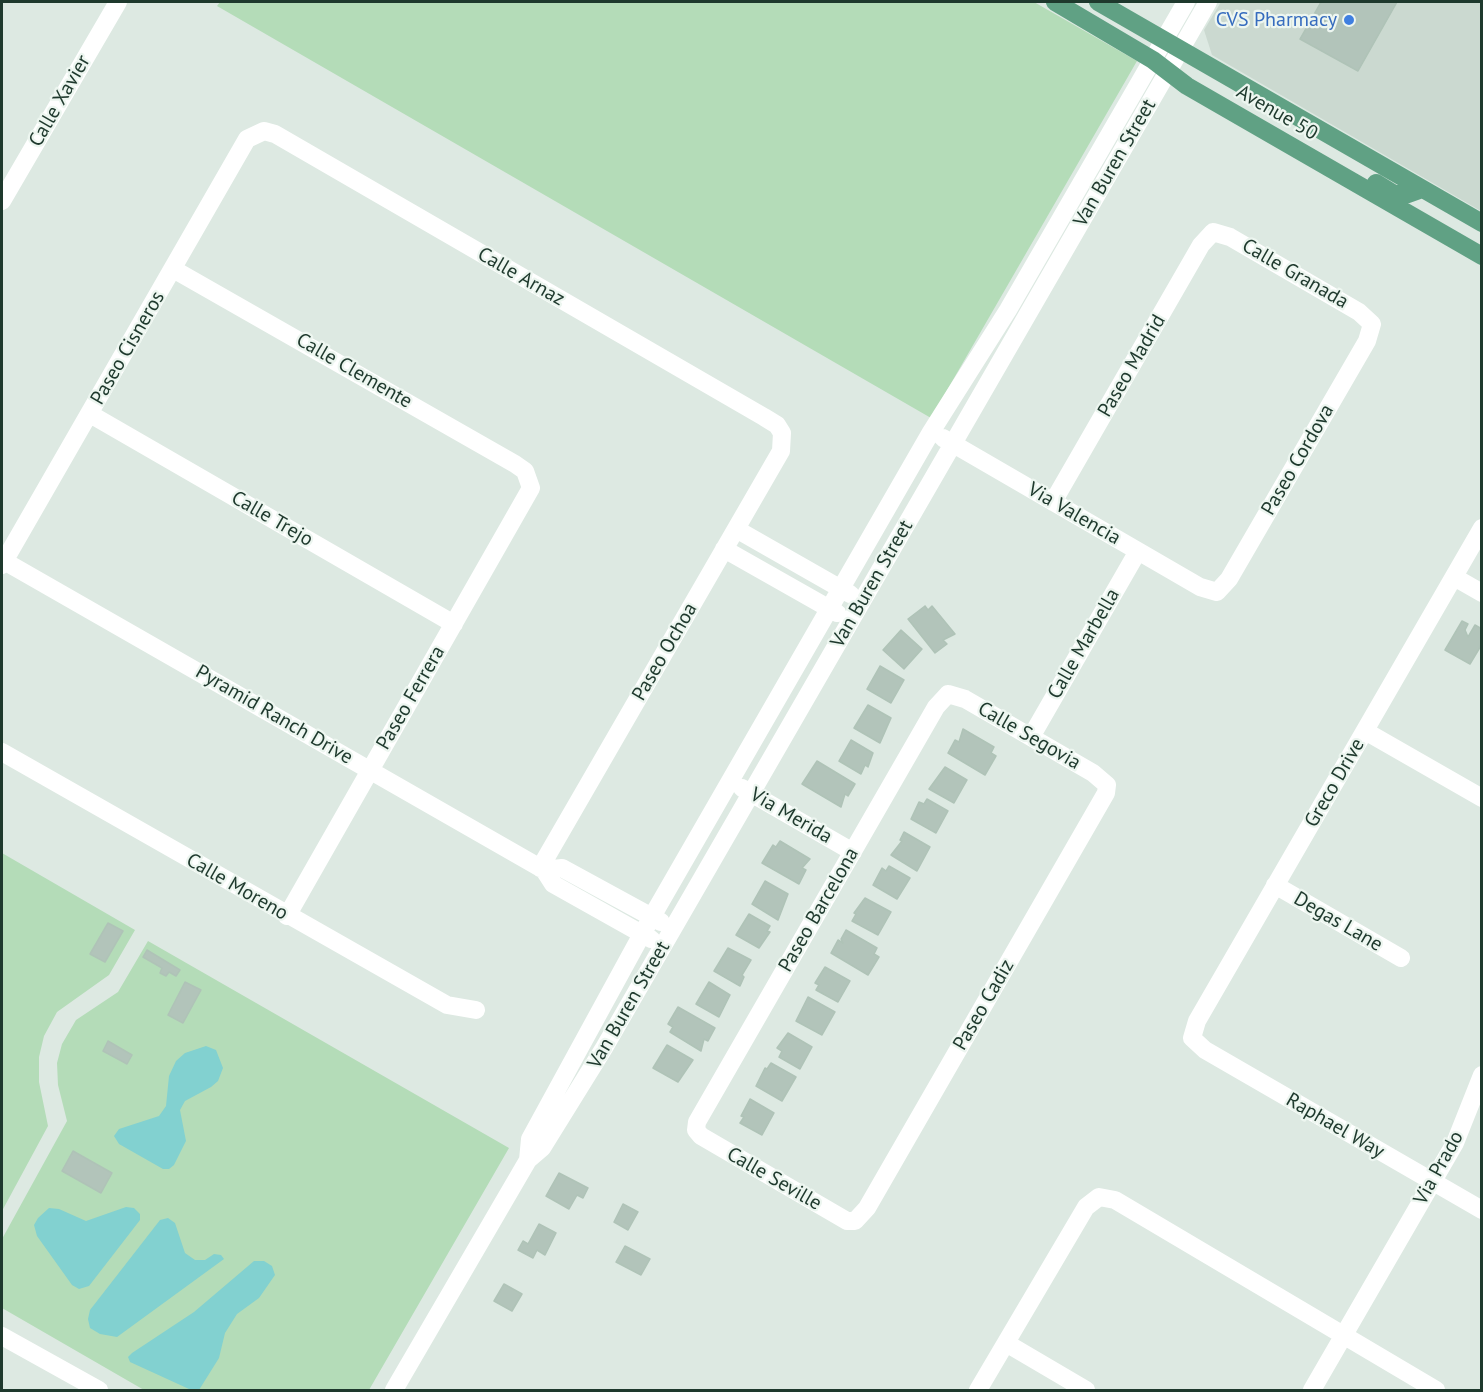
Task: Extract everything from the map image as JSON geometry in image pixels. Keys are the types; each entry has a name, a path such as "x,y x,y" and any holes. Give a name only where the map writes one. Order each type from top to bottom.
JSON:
{"main road":[{"name":"Avenue 50","path":"1055,2 1160,66 1187,86 1482,256"},
{"name":"Avenue 50","path":"1098,2 1482,224"},
{"path":"1268,133 1323,152 1394,194 1408,194 1422,189 1432,216 1482,245"}],"street":[{"name":"Calle Xavier","path":"2,201 118,2"},
{"name":"Van Buren Street","path":"394,1390 528,1160 542,1149 663,947 953,444 1160,66 1165,39 1186,2"},
{"name":"Van Buren Street","path":"528,1160 530,1139 642,934 931,432 1160,66 1181,50 1208,2"},
{"name":"Calle Arnaz","path":"255,134 264,131 275,134 777,424 782,433"},
{"name":"Paseo Cisneros","path":"3,563 247,139 255,134"},
{"name":"Calle Granada","path":"1213,232 1221,232 1359,312 1372,324"},
{"name":"Paseo Madrid","path":"1053,502 1201,245 1213,232"},
{"name":"Calle Clemente","path":"173,269 515,464 525,471 529,480"},
{"name":"Paseo Cordova","path":"1217,592 1229,579 1367,341 1372,324"},
{"name":"Calle Trejo","path":"90,414 454,624"},
{"name":"Via Valencia","path":"931,432 1209,592 1217,592"},
{"name":"Paseo Ochoa","path":"542,869 781,451 782,433"},
{"name":"Paseo Ferrera","path":"288,916 528,497 531,489 529,480"},
{"name":"Greco Drive","path":"1191,1038 1197,1021 1482,528"},
{"path":"736,529 862,600"},
{"path":"724,549 851,620"},
{"name":"Calle Marbella","path":"1030,737 1138,551"},
{"name":"Pyramid Ranch Drive","path":"3,563 542,869 553,884 663,947"},
{"path":"1454,577 1482,593"},
{"name":"Calle Segovia","path":"948,694 965,699 1102,779 1107,785"},
{"name":"Paseo Barcelona","path":"696,1130 702,1113 936,707 948,694"},
{"path":"1365,731 1482,798"},
{"name":"Calle Moreno","path":"2,752 447,1005 476,1010"},
{"name":"Via Merida","path":"730,781 853,852"},
{"name":"Paseo Cadiz","path":"855,1221 867,1208 1101,802 1107,785"},
{"name":"Pyramid Ranch Drive","path":"542,869 562,868 673,929"},
{"name":"Degas Lane","path":"1275,885 1401,958"},
{"name":"Raphael Way","path":"1191,1038 1205,1050 1482,1210"},
{"name":"Via Prado","path":"1312,1390 1460,1132 1482,1075"},
{"name":"Calle Seville","path":"696,1130 701,1136 847,1221 855,1221"},
{"path":"978,1390 1086,1207 1099,1197 1115,1200 1436,1390"},
{"path":"2,1336 99,1390"},
{"path":"1006,1343 1086,1390"}],"shaded area":[{"path":"1221,2 1481,2 1481,211 1212,55 1204,30"}],"green space":[{"path":"220,2 1034,2 1137,61 931,418 217,6"},
{"path":"2,853 135,930 109,975 57,1012 44,1036 39,1057 39,1082 48,1126 2,1211"},
{"path":"148,941 509,1148 369,1390 144,1390 2,1308 2,1239 67,1121 58,1085 57,1063 62,1044 76,1020 118,992"}],"water":[{"path":"206,1046 216,1050 223,1068 218,1081 185,1101 180,1110 186,1141 174,1165 169,1169 163,1169 119,1144 114,1136 119,1129 159,1116 166,1106 169,1076 176,1061 185,1053"},
{"path":"126,1207 134,1208 140,1214 140,1220 89,1286 79,1289 72,1285 37,1236 34,1225 38,1218 49,1208 59,1209 86,1221"},
{"path":"168,1218 175,1223 185,1253 195,1260 205,1260 214,1254 221,1255 224,1259 117,1337 100,1334 90,1328 88,1319 90,1310 160,1220"},
{"path":"254,1261 264,1261 272,1266 275,1275 259,1298 237,1314 225,1333 219,1358 199,1390 189,1389 130,1362 128,1357 132,1353 194,1312"}],"building":[{"name":"CVS Pharmacy","path":"1321,2 1397,2 1358,71 1300,39"},
{"path":"925,606 928,610 932,606 955,634 943,640 947,644 935,653 908,619"},
{"path":"1462,621 1468,624 1465,630 1468,637 1475,625 1482,629 1482,644 1470,664 1445,650"},
{"path":"901,630 922,649 904,669 883,650"},
{"path":"880,666 904,680 891,703 867,689"},
{"path":"868,705 891,718 880,743 854,728"},
{"path":"963,729 994,747 991,753 996,756 985,775 948,753 955,740 959,742"},
{"path":"851,740 873,753 868,767 865,765 861,774 839,761"},
{"path":"817,761 855,784 848,796 845,794 841,807 802,784"},
{"path":"945,767 967,780 954,803 929,789"},
{"path":"927,799 948,811 936,833 911,819 919,802 924,804"},
{"path":"904,832 930,847 917,871 891,855 902,841 900,840"},
{"path":"780,841 810,859 802,868 806,870 799,884 762,863 773,845 776,847"},
{"path":"889,866 910,878 897,899 873,885 882,868 886,871"},
{"path":"765,881 788,894 778,920 752,904"},
{"path":"865,898 891,912 878,935 852,921 856,914 854,913"},
{"path":"749,914 770,926 767,931 770,932 759,948 736,935"},
{"path":"108,923 123,931 105,962 90,954"},
{"path":"846,930 877,948 874,954 879,957 868,975 831,953 838,940 843,943 841,939"},
{"path":"728,948 751,960 742,975 744,977 740,986 714,971"},
{"path":"147,950 180,970 176,976 169,972 166,976 160,973 162,968 143,957"},
{"path":"825,967 850,981 838,1002 816,990 819,985 815,983"},
{"path":"185,982 201,990 183,1023 168,1015"},
{"path":"709,982 730,995 719,1017 696,1004"},
{"path":"808,997 835,1012 822,1035 796,1021"},
{"path":"678,1007 715,1028 708,1041 704,1039 701,1051 670,1032 673,1027 668,1024"},
{"path":"788,1033 812,1047 800,1069 779,1057 782,1051 777,1048"},
{"path":"108,1041 132,1055 127,1064 103,1051"},
{"path":"667,1045 693,1060 678,1082 653,1068"},
{"path":"771,1063 796,1077 782,1101 756,1086 765,1068 767,1069"},
{"path":"750,1099 774,1113 762,1135 740,1123"},
{"path":"73,1151 112,1173 101,1193 62,1171"},
{"path":"559,1173 588,1188 583,1198 577,1195 569,1209 546,1196"},
{"path":"623,1204 638,1212 628,1230 614,1222"},
{"path":"539,1224 556,1233 545,1255 537,1250 533,1258 518,1250 523,1241 528,1244"},
{"path":"625,1246 650,1259 641,1275 616,1262"},
{"path":"504,1284 522,1294 512,1311 494,1301"}],"place":[{"name":"CVS Pharmacy","path":"1349,20"}]}
